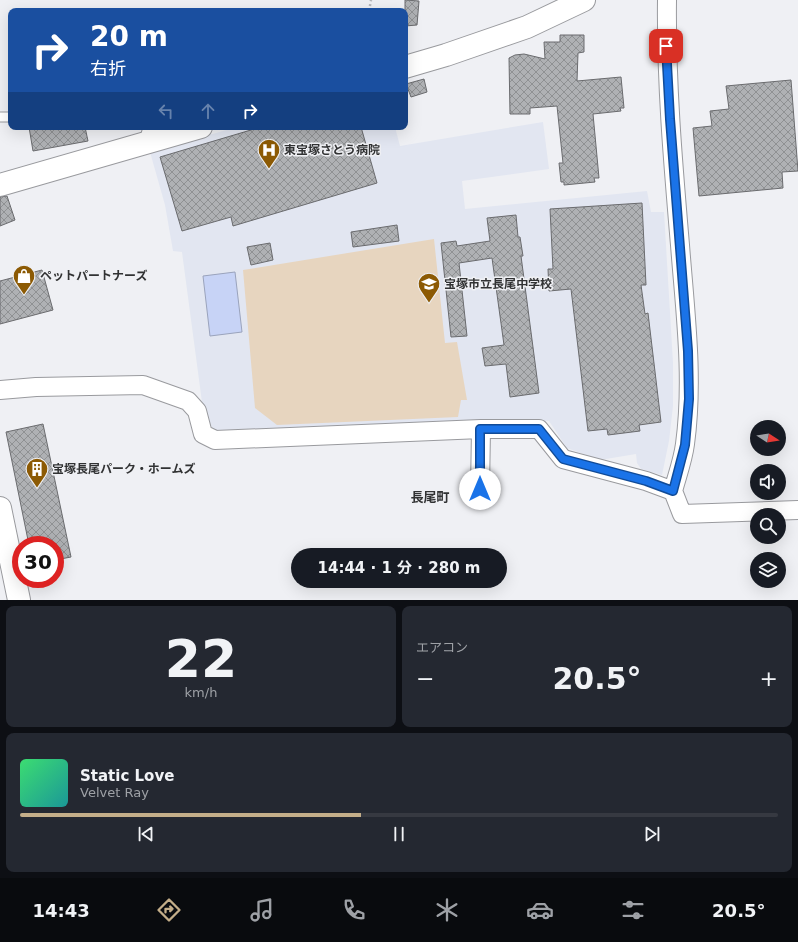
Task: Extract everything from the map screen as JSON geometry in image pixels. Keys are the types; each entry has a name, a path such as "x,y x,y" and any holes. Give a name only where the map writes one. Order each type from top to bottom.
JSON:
{"street":[{"path":"408,66 446,55 527,27 584,0"},
{"path":"667,0 666,46 670,119 688,351 689,399 685,445 673,491 682,514 798,510"},
{"path":"0,185 146,135 180,130"},
{"path":"0,390 36,387 143,385 188,401 197,411 203,434 215,440 480,429 539,429 563,459 646,481 673,491"},
{"path":"480,429 480,489"},
{"path":"0,508 19,600"}],"shaded area":[{"name":"宝塚市立長尾中学校","path":"543,122 549,169 462,181 465,209 647,191 651,212 664,212 673,363 673,406 669,441 662,475 641,469 637,463 636,454 600,460 567,448 549,421 215,431 204,417 182,252 173,251 165,205 150,152 227,130 396,130 400,146"},
{"path":"434,239 445,343 457,342 467,400 461,400 458,417 277,425 255,408 243,270"}],"water":[{"path":"235,272 242,332 210,336 203,276"}],"building":[{"path":"405,0 419,1 417,25 408,26 408,8 405,8"},
{"path":"560,35 584,35 584,52 578,53 577,81 621,77 624,108 620,108 621,111 593,114 599,178 594,178 595,182 564,185 564,182 561,182 559,163 563,163 557,106 530,108 530,114 510,114 509,58 515,55 524,54 545,59 544,42 560,42"},
{"path":"424,79 427,92 411,97 408,89 408,83"},
{"path":"791,80 798,171 782,172 783,188 699,196 693,128 712,126 710,111 729,109 726,86"},
{"path":"30,130 86,130 88,141 33,151"},
{"name":"東宝塚さとう病院","path":"251,130 362,130 377,183 233,226 231,217 182,231 160,157"},
{"path":"7,196 15,220 0,226 0,197"},
{"path":"642,203 646,285 641,285 645,314 648,313 661,422 639,425 640,431 608,435 607,429 588,431 571,289 549,291 548,269 553,269 550,209"},
{"path":"516,215 518,237 520,237 523,256 521,256 539,393 510,397 506,364 485,366 482,348 504,345 492,258 459,263 467,336 451,337 441,243 456,241 457,246 490,241 487,218"},
{"path":"397,225 399,241 353,247 351,232"},
{"path":"270,243 273,260 251,265 247,247"},
{"name":"ペットパートナーズ","path":"42,270 53,310 0,324 0,281"},
{"name":"宝塚長尾パーク・ホームズ","path":"43,424 71,557 64,558 64,536 27,536 6,432"}],"place":[{"name":"東宝塚さとう病院","path":"269,170"},
{"name":"ペットパートナーズ","path":"24,296"},
{"name":"宝塚市立長尾中学校","path":"429,304"},
{"name":"宝塚長尾パーク・ホームズ","path":"37,488"}],"district":[{"name":"長尾町","path":"430,497"}],"route":[{"path":"480,489 480,429 539,429 563,459 646,481 673,491 685,445 689,399 688,351 670,119 666,46"}]}
